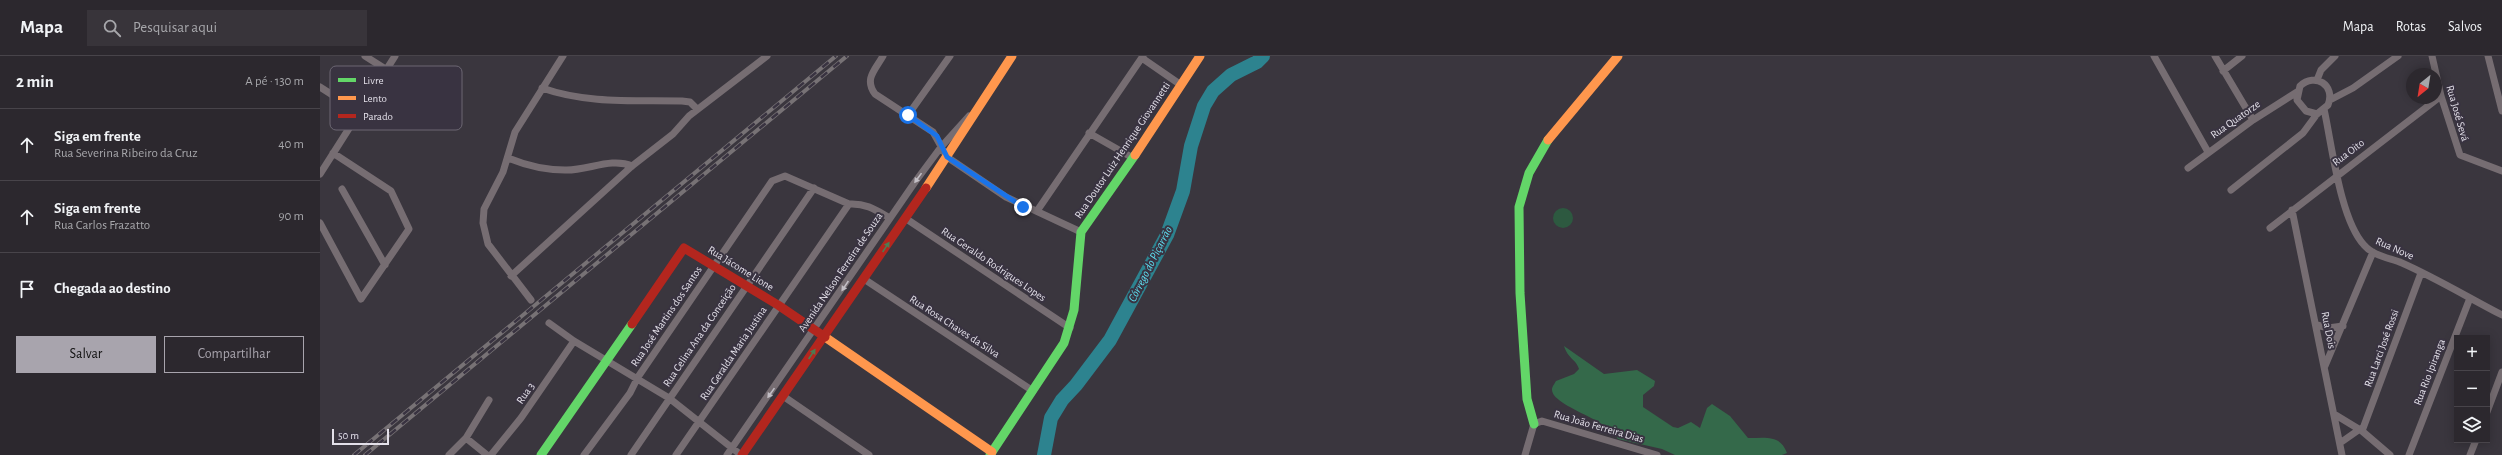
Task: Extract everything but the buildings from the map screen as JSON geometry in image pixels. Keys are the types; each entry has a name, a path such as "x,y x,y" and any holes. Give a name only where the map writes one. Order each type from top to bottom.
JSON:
{"street":[{"path":"365,56 380,66"},
{"path":"389,66 395,56"},
{"path":"531,300 511,276 488,244 483,223 488,198 497,184 508,158 515,132 562,56"},
{"path":"511,276 632,166 674,134 697,109 767,56"},
{"path":"883,56 871,74 869,84 875,94 933,132 947,157 1015,203 1037,211 1081,232"},
{"path":"908,115 950,56"},
{"name":"Avenida Nelson Ferreira de Souza","path":"742,455 947,157 1012,56"},
{"name":"Rua Doutor Luiz Henrique Giovannetti","path":"991,454 1061,349 1070,328 1077,288 1081,232 1133,158 1200,56"},
{"path":"1525,455 1534,424 1527,399 1520,293 1519,206 1529,173 1548,140 1618,56"},
{"path":"2154,56 2208,152"},
{"path":"2215,56 2253,120"},
{"path":"2223,71 2242,56"},
{"path":"2317,80 2321,70 2335,56"},
{"path":"2231,190 2303,133 2316,114 2324,109 2330,100 2353,88 2398,56"},
{"name":"Rua José Sevá","path":"2432,56 2435,68"},
{"path":"2488,56 2502,110"},
{"path":"1037,211 1089,133 1143,57 1181,85"},
{"path":"2316,114 2306,111 2300,107 2297,100 2297,92 2304,82 2317,80 2328,87 2330,100"},
{"path":"320,87 330,93"},
{"path":"542,88 566,97 591,100 690,102 697,109"},
{"name":"Rua Quatorze","path":"2188,168 2253,120 2297,92"},
{"name":"Rua José Sevá","path":"2442,99 2460,155 2502,171"},
{"name":"Rua Oito","path":"2270,228 2338,173 2430,104"},
{"name":"Avenida Nelson Ferreira de Souza","path":"730,452 890,218 941,147 978,107"},
{"name":"Rua Nove","path":"2324,109 2343,200 2352,228 2365,246 2373,252 2421,272 2502,315"},
{"path":"320,174 323,164 333,153 348,130"},
{"path":"1089,133 1133,158"},
{"path":"320,223 361,299 409,229 391,191 333,153"},
{"path":"508,158 521,164 566,170 618,163 632,166"},
{"name":"Rua José Martins dos Santos","path":"584,455 630,393 638,377 772,181 785,176 814,188"},
{"path":"814,188 849,204 860,203 890,218"},
{"name":"Rua Celina Ana da Conceição","path":"631,455 746,285 814,188"},
{"path":"342,189 385,265"},
{"name":"Rua Geralda Maria Justina","path":"676,455 849,204"},
{"name":"Rua Dois","path":"2292,210 2317,325 2342,455"},
{"name":"Rua Geraldo Rodrigues Lopes","path":"905,218 1070,328"},
{"name":"Rua Jácome Lione","path":"541,455 684,248 714,264 778,305 991,454"},
{"path":"2325,366 2373,252"},
{"name":"Rua Larci José Rossi","path":"2361,430 2421,272"},
{"name":"Rua Rosa Chaves da Silva","path":"864,279 1033,391"},
{"name":"Rua Rio Ipiranga","path":"2409,455 2470,298"},
{"path":"549,323 574,341 606,361 638,377 669,398 699,422 730,452 742,455"},
{"path":"2317,325 2328,328 2343,326"},
{"name":"Rua 3","path":"491,455 521,418 574,341"},
{"path":"2489,407 2502,372"},
{"path":"783,396 869,455"},
{"path":"449,455 466,438 489,400"},
{"path":"2334,414 2361,430 2390,455"},
{"name":"Rua João Ferreira Dias","path":"1534,424 1547,422 1657,455"},
{"path":"2340,443 2361,430"},
{"path":"466,438 487,455"},
{"path":"2470,455 2475,443"}],"green space":[{"path":"1559,208 1567,208 1573,214 1573,222 1567,228 1559,228 1553,222 1553,214"},
{"path":"1564,346 1604,374 1637,370 1655,381 1654,386 1643,395 1643,407 1673,427 1678,428 1691,422 1700,428 1707,408 1712,404 1730,416 1748,438 1771,438 1780,443 1787,453 1782,455 1675,455 1662,449 1618,439 1613,432 1604,425 1570,407 1554,395 1552,389 1556,381 1574,374 1579,369"}],"waterway":[{"name":"Córrego do Piçarrão","path":"1044,455 1051,418 1062,400 1076,385 1110,340 1167,235 1183,191 1191,146 1204,106 1213,91 1231,75 1257,62 1263,56"}],"railway":[{"path":"354,455 836,56"},
{"path":"365,455 847,56"}],"traffic: fast":[{"path":"1534,424 1527,399 1520,293 1519,207 1529,173 1548,140"},
{"path":"990,455 1064,343 1074,310 1081,232 1135,155"},
{"path":"541,455 632,324"}],"traffic: slow":[{"path":"926,188 1012,56"},
{"path":"1135,155 1200,56"},
{"path":"1548,140 1618,56"},
{"path":"825,337 992,452"}],"traffic: jam":[{"path":"742,455 926,188"},
{"path":"632,324 684,248 778,305 825,337"}],"route":[{"path":"908,115 937,136 947,157 1023,207"}]}
